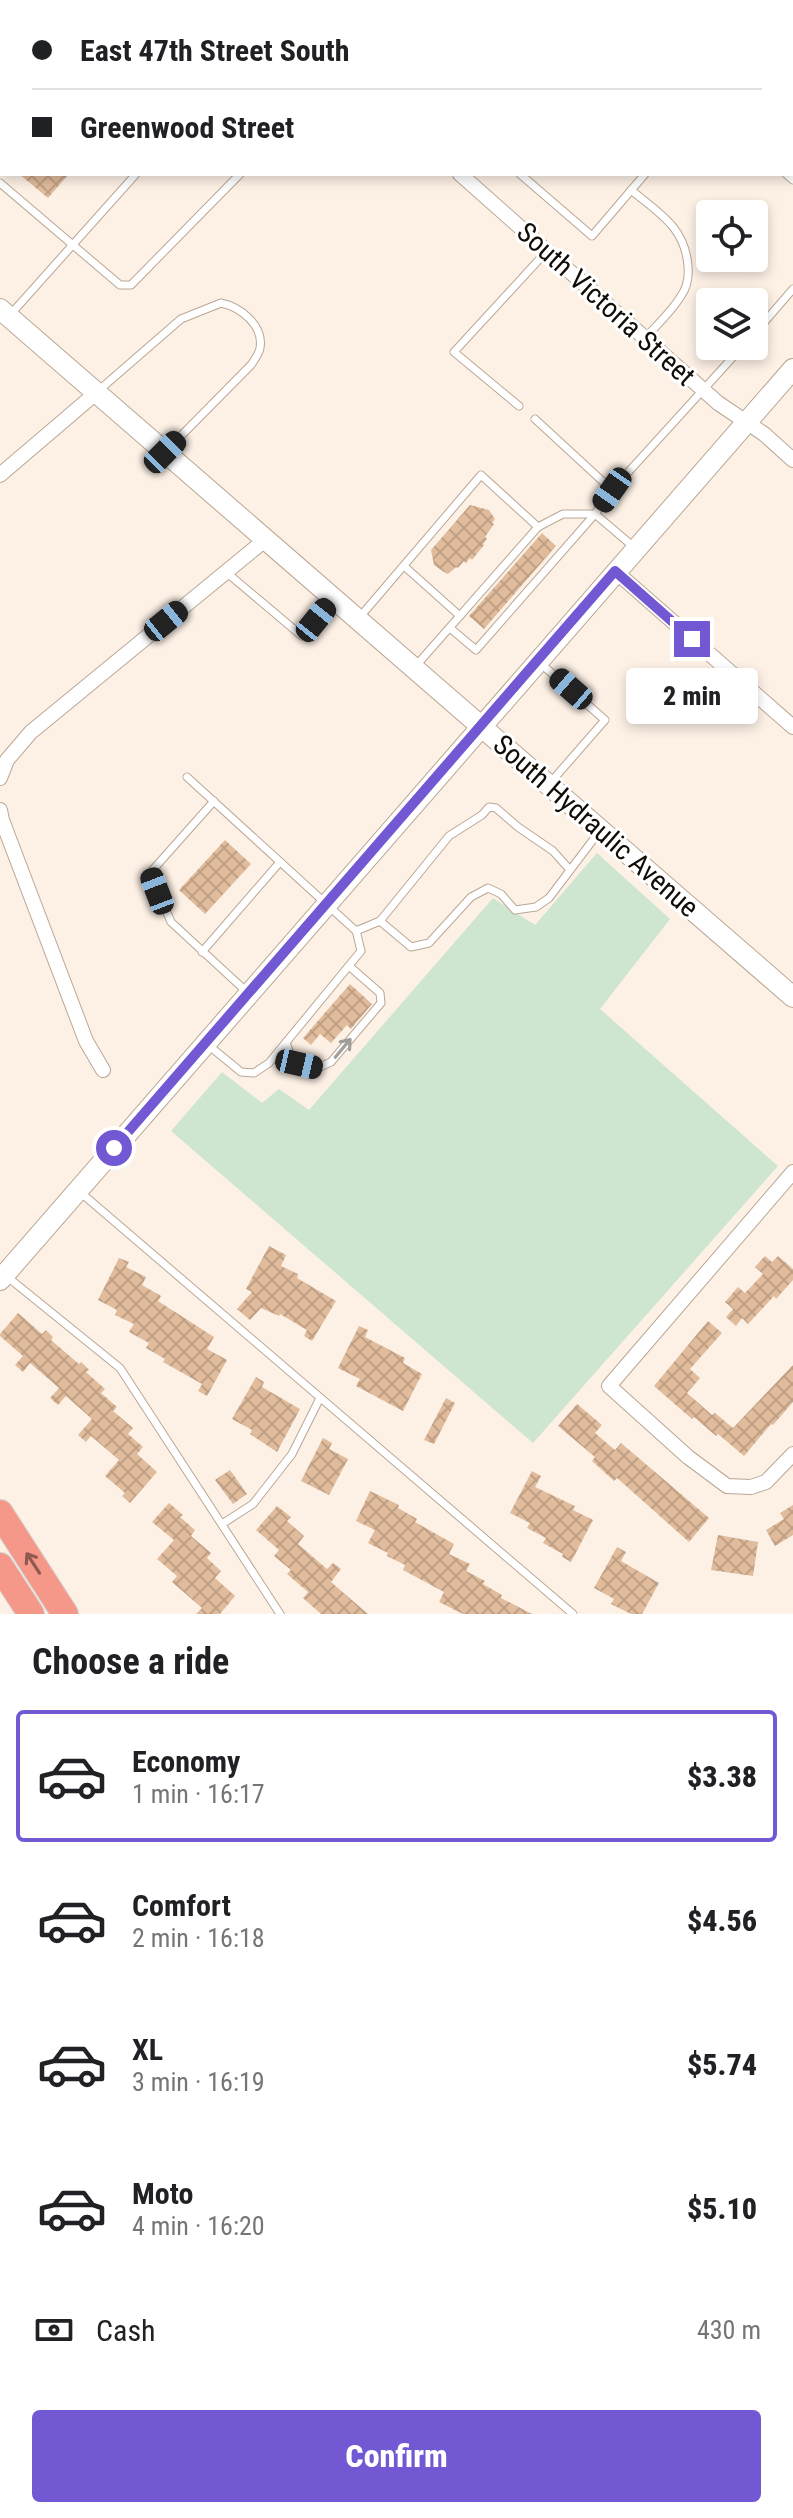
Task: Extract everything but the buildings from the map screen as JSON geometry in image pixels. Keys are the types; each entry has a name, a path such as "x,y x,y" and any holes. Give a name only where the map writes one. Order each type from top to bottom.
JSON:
{"highway":[{"path":"0,1513 65,1614"},
{"path":"0,1566 31,1614"}],"main road":[{"name":"South Hydraulic Avenue","path":"4,313 548,785 790,990"},
{"path":"3,1277 793,369"}],"street":[{"name":"South Victoria Street","path":"462,176 704,390 793,460"},
{"path":"0,475 96,393"},
{"path":"0,778 7,760 31,732 265,540"},
{"path":"615,571 793,727"},
{"path":"0,810 86,1041 103,1070"},
{"path":"793,1172 609,1386 712,1477 727,1486 751,1487 766,1482 793,1454"}],"lane":[{"path":"4,313 72,245 134,176"},
{"path":"0,183 120,285 131,285 238,176"},
{"path":"522,176 592,236 643,176"},
{"path":"631,190 672,224 686,246 688,259 689,278 682,295 645,338"},
{"path":"519,406 454,352 547,251"},
{"path":"768,318 793,289"},
{"path":"96,393 181,319 221,303 242,311 257,331 261,346 258,354 251,365 165,452"},
{"path":"450,628 476,650 497,620 549,560 595,514 612,490 731,360"},
{"path":"535,419 612,490"},
{"path":"357,619 481,475 538,527"},
{"path":"414,669 460,616 487,591 538,527 563,514 595,514 635,548"},
{"path":"404,566 460,616"},
{"path":"226,572 302,636 333,599"},
{"path":"538,660 605,720 548,785"},
{"path":"187,777 356,930 361,951 269,1063 254,1073 241,1072 205,1043"},
{"path":"214,801 150,873 171,922 248,994"},
{"path":"356,930 380,921 449,836 489,807 496,808 553,851 570,870"},
{"path":"380,921 411,947 420,947 429,943 471,897 488,888 501,894 515,910 536,907 549,898 601,830"},
{"path":"202,952 280,862"},
{"path":"286,1042 290,1054 299,1064 318,1068 331,1062 381,1003 380,993 349,966"},
{"path":"78,1191 573,1614"},
{"path":"3,1277 120,1368 280,1614"},
{"path":"222,1524 253,1504 292,1454 320,1398"}],"green space":[{"path":"597,853 670,919 600,1009 778,1166 533,1443 171,1131 222,1072 262,1103 279,1089 309,1110 493,898 535,925"}],"route":[{"path":"114,1148 615,571 692,639"}]}
